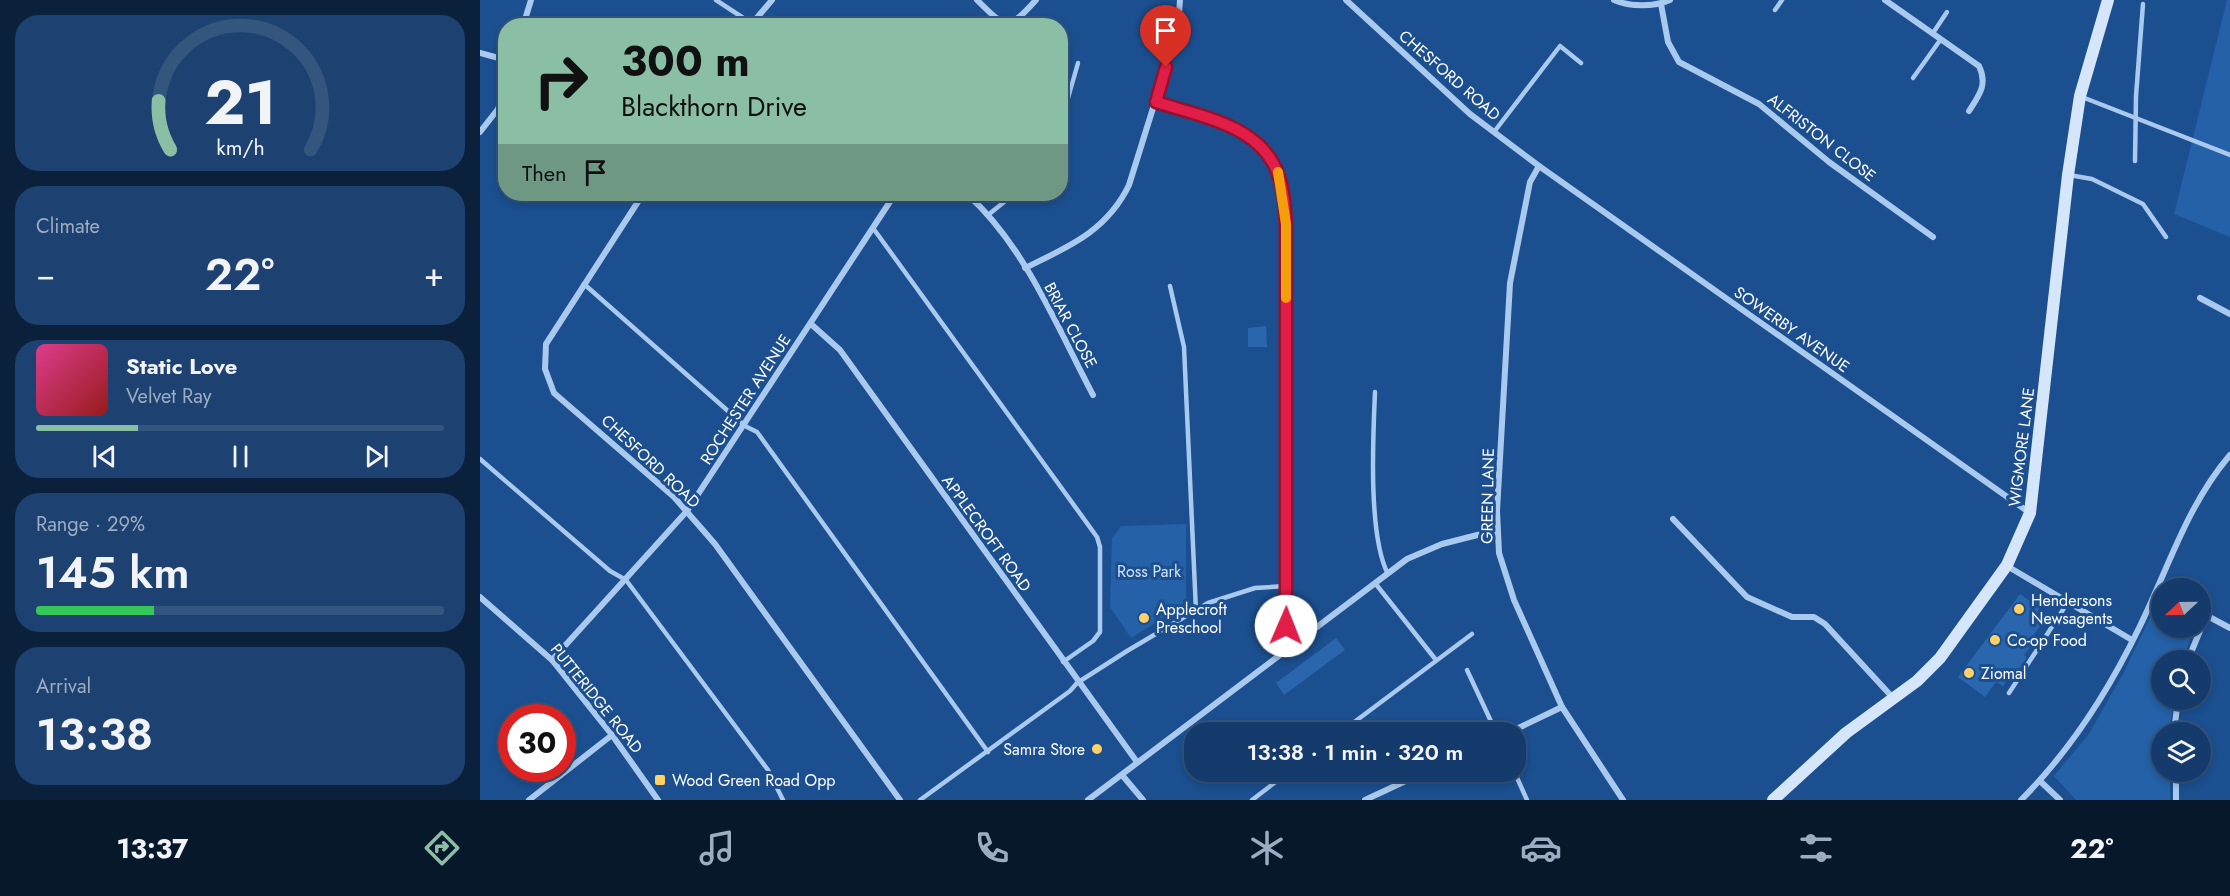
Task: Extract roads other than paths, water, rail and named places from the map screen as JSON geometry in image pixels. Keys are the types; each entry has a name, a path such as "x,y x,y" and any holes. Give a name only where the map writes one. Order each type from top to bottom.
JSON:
{"street":[{"path":"525,18 531,0"},
{"path":"756,18 772,0"},
{"path":"977,0 996,18"},
{"path":"1020,18 1036,0"},
{"path":"1025,268 1083,239 1105,222 1120,203 1156,102 1178,28 1180,0"},
{"name":"CHESFORD ROAD","path":"1346,0 1470,114 1539,166"},
{"path":"1614,0 1624,4 1661,4 1670,0"},
{"path":"1885,0 1972,61 1983,75 1982,90 1969,111"},
{"name":"WIGMORE LANE","path":"1773,800 1846,733 1917,681 1940,658 2007,565 2030,513 2068,175 2080,96 2108,0"},
{"name":"ALFRISTON CLOSE","path":"1661,4 1668,42 1679,62 1759,104 1829,162 1933,237"},
{"path":"480,53 498,58"},
{"path":"1156,102 1231,127 1249,136 1272,162 1282,185 1286,224 1286,626 1296,644"},
{"path":"480,132 498,109"},
{"name":"SOWERBY AVENUE","path":"1539,166 2030,513"},
{"name":"GREEN LANE","path":"1539,166 1530,182 1510,283 1497,530 1506,577 1562,707 1623,800"},
{"name":"CHESFORD ROAD","path":"638,201 546,344 544,369 554,393 674,497 687,511 715,544 900,800"},
{"name":"ROCHESTER AVENUE","path":"552,660 687,511 745,426 890,201"},
{"name":"BRIAR CLOSE","path":"974,201 988,215 1025,268 1093,395"},
{"path":"2200,298 2230,314"},
{"name":"APPLECROFT ROAD","path":"811,324 840,350 1077,683 1137,762"},
{"path":"2163,578 2208,480 2230,455"},
{"path":"1673,519 1747,597 1792,617 1814,617 1825,624 1894,699"},
{"path":"1088,800 1419,552 1497,530"},
{"path":"2007,565 2132,640"},
{"name":"PUTTERIDGE ROAD","path":"480,597 552,660 612,735 658,800"},
{"path":"2021,800 2040,781 2080,731 2151,603"},
{"path":"2211,618 2230,628"},
{"path":"1526,724 1562,707"},
{"path":"529,800 612,735"},
{"path":"1122,775 1143,800"},
{"path":"2040,781 2060,800"},
{"path":"1365,800 1403,782"},
{"path":"2176,782 2176,800"}],"lane":[{"path":"716,0 742,18"},
{"path":"1775,10 1782,0"},
{"path":"2135,161 2143,4"},
{"path":"1933,33 1947,12"},
{"path":"1913,78 1941,39"},
{"path":"1494,132 1560,46 1581,63"},
{"path":"1068,98 1078,63"},
{"path":"2080,96 2230,155"},
{"path":"2068,175 2092,179 2143,204 2166,237"},
{"path":"988,215 1005,201"},
{"path":"873,228 1097,537 1100,548 1100,632 1093,641 1063,662"},
{"path":"584,284 745,426 757,432 988,752"},
{"path":"1170,286 1184,347 1196,611"},
{"path":"1375,392 1374,491 1382,562 1388,574"},
{"path":"480,459 610,572 626,580 768,770 783,800"},
{"path":"1376,584 1436,660"},
{"path":"920,800 1070,691 1077,683 1208,603 1255,588 1286,586"},
{"path":"2009,693 2068,603"},
{"path":"1354,722 1473,634"},
{"path":"1467,670 1491,722"},
{"path":"1252,800 1276,782"},
{"path":"1519,782 1527,800"}],"place":[{"name":"Hendersons Newsagents","path":"2019,609"},
{"name":"Applecroft Preschool","path":"1144,618"},
{"name":"Co-op Food","path":"1995,640"},
{"name":"Ziomal","path":"1969,673"},
{"name":"Samra Store","path":"1097,749"},
{"name":"Wood Green Road Opp","path":"660,780"}],"park label":[{"name":"Ross Park","path":"1149,571"}]}
